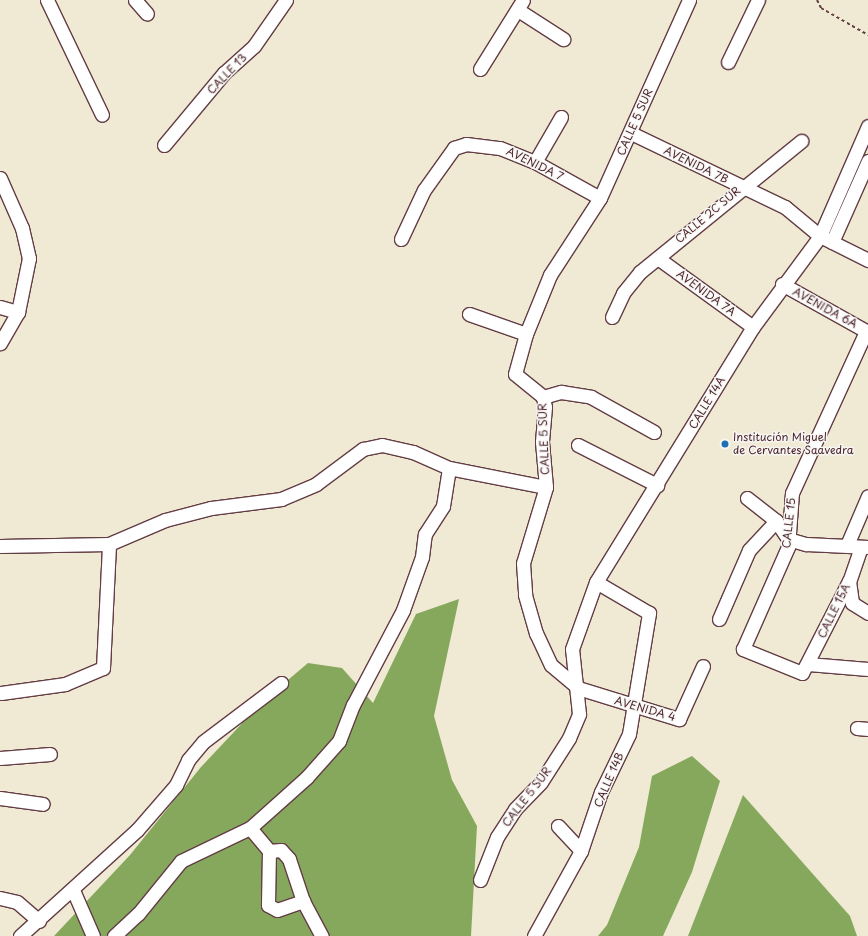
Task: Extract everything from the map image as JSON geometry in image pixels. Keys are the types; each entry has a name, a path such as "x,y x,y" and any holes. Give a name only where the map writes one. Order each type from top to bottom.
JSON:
{"street":[{"path":"47,0 102,115"},
{"path":"135,0 147,14"},
{"name":"CALLE 13","path":"164,145 224,73 254,46 286,0"},
{"name":"CALLE 5 SUR","path":"480,880 497,837 515,809 541,782 569,738 579,714 578,688 550,665 536,633 525,595 523,562 527,542 539,516 546,486 543,397 515,374 526,334 550,275 600,198 631,133 689,0"},
{"path":"728,62 758,0"},
{"path":"480,69 520,5 563,39"},
{"path":"535,162 561,117"},
{"name":"CALLE 14A","path":"578,688 572,649 596,582 657,486 753,327 782,284 820,236 868,126"},
{"name":"AVENIDA 7B","path":"631,133 785,207 820,236"},
{"name":"CALLE 2C SUR","path":"612,317 623,293 640,272 659,259 684,232 713,214 741,187 801,141"},
{"name":"AVENIDA 7","path":"401,240 424,190 454,148 466,144 500,148 535,162 600,198"},
{"path":"832,242 868,161"},
{"path":"0,178 5,206 22,228 29,258 18,312 0,343"},
{"path":"820,236 868,260"},
{"name":"AVENIDA 7A","path":"659,259 753,327"},
{"name":"AVENIDA 6A","path":"782,284 867,331"},
{"path":"0,307 18,312"},
{"path":"470,314 526,334"},
{"name":"CALLE 15","path":"805,668 743,649 785,556 792,493 867,331"},
{"path":"543,397 561,392 591,396 654,432"},
{"path":"0,546 109,544 165,520 211,508 281,499 316,484 363,449 382,445 413,452 449,468 546,486"},
{"path":"578,445 657,486"},
{"path":"114,936 138,914 181,862 250,828 307,777 339,741 353,706 403,610 422,557 425,534 443,506 449,468"},
{"path":"847,545 868,496"},
{"path":"747,498 776,521 788,539 806,544 864,547"},
{"path":"719,619 749,550 776,521"},
{"path":"1,693 65,684 103,668 109,544"},
{"name":"CALLE 15A","path":"805,668 849,581 864,547"},
{"path":"849,581 852,603 868,613"},
{"name":"CALLE 14B","path":"534,936 581,851 601,792 629,734 631,707 648,618 646,609 596,582"},
{"name":"AVENIDA 4","path":"578,688 631,707 679,719 703,666"},
{"path":"805,668 868,669"},
{"path":"0,898 17,902 30,930 137,830 176,785 188,760 203,742 281,683"},
{"path":"0,758 50,754"},
{"path":"0,798 43,804"},
{"path":"558,826 581,851"},
{"path":"250,828 269,851 268,906 276,910 302,901"},
{"path":"269,851 281,850 289,859 302,901 322,936"},
{"path":"73,890 93,936"}],"path":[{"path":"817,0 821,8 868,35"}],"green space":[{"path":"459,599 434,716 452,780 477,826 471,936 54,936 130,855 201,767 262,702 308,663 342,668 373,703 416,614"},
{"path":"692,756 720,781 692,872 663,936 598,936 607,925 639,847 652,776"},
{"path":"743,795 850,916 857,936 688,936"}],"place":[{"name":"Institución Miguel de Cervantes Saavedra","path":"725,444"}]}
